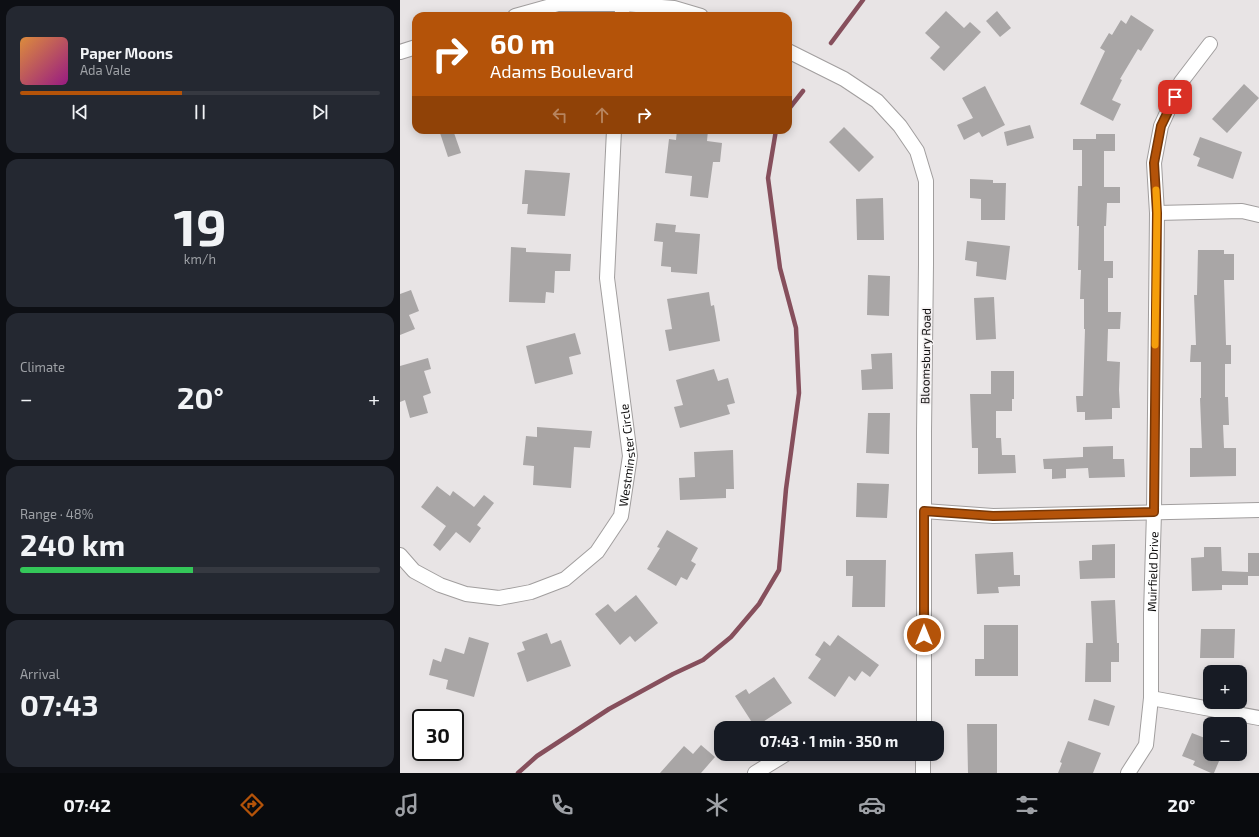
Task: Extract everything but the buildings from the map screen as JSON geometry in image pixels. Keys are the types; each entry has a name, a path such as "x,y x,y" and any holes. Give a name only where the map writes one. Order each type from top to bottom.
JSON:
{"street":[{"path":"529,12 558,4 623,10 674,8 688,12"},
{"name":"Muirfield Drive","path":"1128,773 1146,745 1151,698 1157,213 1154,163 1161,126 1182,82 1210,44"},
{"path":"400,52 412,48"},
{"name":"Bloomsbury Road","path":"792,54 844,79 877,101 900,126 918,151 926,181 924,721"},
{"name":"Westminster Circle","path":"400,555 414,571 440,585 466,594 499,598 531,592 565,578 597,552 621,516 630,456 607,278 614,134"},
{"path":"1157,213 1242,211 1259,215"},
{"path":"924,511 993,516 1259,510"},
{"path":"1151,698 1259,718"},
{"path":"755,773 775,761"},
{"path":"923,761 923,773"}],"waterway":[{"path":"831,43 863,0"},
{"path":"792,105 803,91"},
{"path":"518,773 537,756 609,709 673,674 703,660 731,637 759,604 779,570 786,489 799,393 796,328 780,268 768,178 775,134"}],"slow traffic":[{"path":"1155,345 1156,190"}],"route":[{"path":"924,635 924,511 993,516 1154,512 1157,213 1154,163 1161,126 1175,97"}]}
